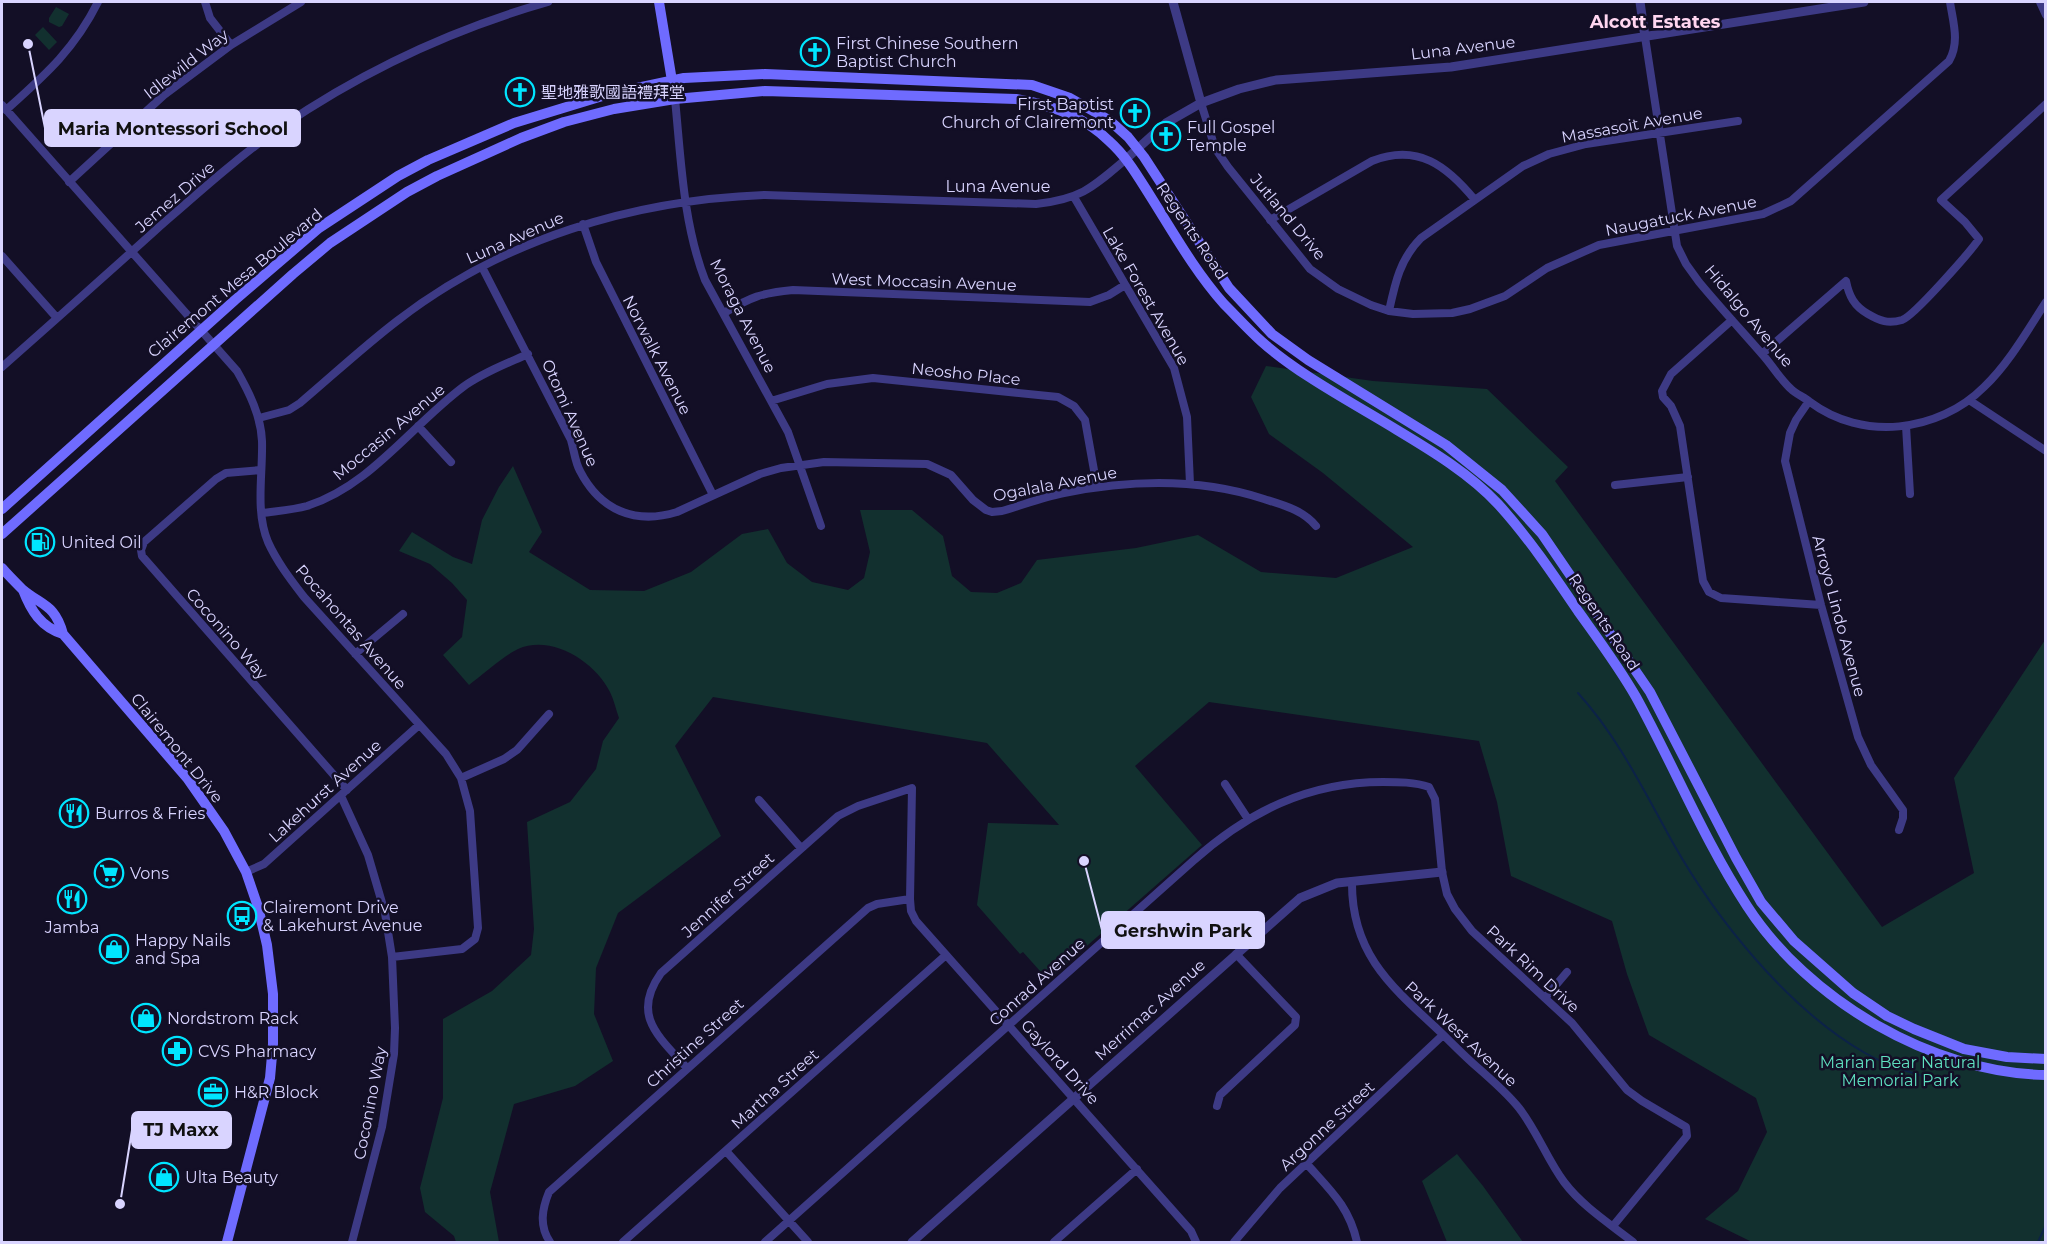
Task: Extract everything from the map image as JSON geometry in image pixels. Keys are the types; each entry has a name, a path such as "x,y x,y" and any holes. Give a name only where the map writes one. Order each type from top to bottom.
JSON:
{"main road":[{"name":"Moraga Avenue","path":"659,2 675,99"},
{"name":"Clairemont Mesa Boulevard","path":"2,509 201,330 319,228 398,176 428,160 514,123 609,94 672,81 765,74 1032,85 1070,98 1109,120 1138,148"},
{"name":"Clairemont Mesa Boulevard","path":"2,534 330,243 407,192 436,176 521,138 564,122 675,99 765,91 1016,99 1044,104 1090,125 1108,139 1126,159"},
{"name":"Regents Road","path":"1138,148 1229,288 1272,334 1308,360 1446,445 1502,490 1542,534 1650,692 1761,902 1794,941 1853,993 1887,1016 1964,1049 2007,1057 2046,1059"},
{"name":"Regents Road","path":"1126,159 1195,267 1223,302 1262,342 1323,384 1434,452 1495,501 1532,543 1622,674 1683,787 1722,866 1750,910 1792,959 1821,987 1845,1005 1908,1042 1964,1062 2015,1073 2046,1075"},
{"name":"Clairemont Drive","path":"2,568 23,590 32,610 49,629 63,634 187,778 224,831 246,872 258,907 267,945 273,994 270,1078 227,1242"}],"street":[{"path":"4,107 55,66 68,51 98,2"},
{"path":"205,2 210,18 231,45"},
{"name":"Idlewild Way","path":"69,182 164,96 231,45 301,2"},
{"name":"Jemez Drive","path":"2,368 213,181 280,128 342,88 435,42 477,24 548,2"},
{"name":"Jutland Drive","path":"1173,2 1215,148 1228,167 1310,269 1338,289 1371,305 1389,310"},
{"name":"Hidalgo Avenue","path":"1640,2 1677,246 1699,282 1791,389 1818,408 1847,421 1870,427 1923,423 1953,411 1985,387 2007,361 2046,303"},
{"name":"Luna Avenue","path":"259,418 289,410 300,404 397,321 437,293 483,267 558,232 637,210 736,196 765,195 1036,204 1058,202 1094,187 1166,123 1202,103 1239,89 1276,80 1450,67 1864,2"},
{"name":"Naugatuck Avenue","path":"1389,310 1413,314 1452,313 1470,309 1505,296 1547,268 1599,245 1762,214 1791,201 1949,61 1954,53 1956,39 1950,2"},
{"path":"2040,2 2046,15"},
{"name":"Moraga Avenue","path":"675,99 686,202 698,261 705,280 788,432 821,526"},
{"path":"1762,354 1846,280 1848,294 1862,310 1882,322 1905,319 1966,257 1979,239 1965,222 1941,200 2046,104"},
{"name":"Pocahontas Avenue","path":"4,107 237,371 259,418 262,440 262,513 268,541 283,570 304,597 446,754 461,778 470,811 478,928 475,939 462,949 392,957"},
{"name":"Massasoit Avenue","path":"1389,310 1398,271 1410,250 1421,238 1523,166 1549,154 1586,144 1738,121"},
{"path":"1270,220 1384,156 1407,154 1438,164 1457,178 1475,200"},
{"name":"Lake Forest Avenue","path":"1074,197 1174,368 1187,417 1190,484"},
{"name":"Norwalk Avenue","path":"583,224 596,262 713,495"},
{"path":"2,256 57,318"},
{"name":"Otomi Avenue","path":"483,267 571,440 579,470 594,493 609,506 624,514 637,516"},
{"name":"West Moccasin Avenue","path":"724,313 752,297 768,292 793,290 1090,302 1109,295 1125,285"},
{"path":"1732,320 1671,374 1662,391 1663,397 1671,406 1680,426 1703,581 1709,592 1721,598 1821,605"},
{"name":"Moccasin Avenue","path":"262,513 306,506 338,492 363,475 463,387 486,373 528,354"},
{"name":"Neosho Place","path":"771,401 827,384 873,378 1058,397 1074,406 1085,420 1097,487"},
{"path":"1969,400 2046,451"},
{"name":"Arroyo Lindo Avenue","path":"1809,402 1790,433 1785,461 1821,605 1858,737 1870,765 1903,810 1904,818 1899,830"},
{"path":"418,426 451,462"},
{"path":"1906,426 1910,494"},
{"name":"Ogalala Avenue","path":"637,516 647,518 664,516 760,474 824,462 927,464 951,475 973,500 992,512 1097,487 1144,483 1190,484 1246,493 1286,506 1309,517 1316,526"},
{"name":"Coconino Way","path":"261,470 226,472 144,542 141,550 146,562 344,793 368,855 385,913 392,957 394,1054 382,1127 352,1242"},
{"path":"1615,485 1688,477"},
{"path":"355,654 403,614"},
{"path":"461,778 504,759 517,750 549,714"},
{"name":"Lakehurst Avenue","path":"246,872 264,864 419,725"},
{"name":"Conrad Avenue","path":"765,1242 1200,854 1248,819 1286,800 1330,787 1373,782 1424,785"},
{"path":"1225,784 1248,819"},
{"name":"Park Rim Drive","path":"1424,785 1429,787 1435,799 1442,872 1455,909 1472,931 1572,1023 1628,1090 1686,1127 1687,1136 1613,1226"},
{"name":"Jennifer Street","path":"687,1068 651,1025 647,1007 652,986 662,973 838,816 858,806 912,788"},
{"name":"Gaylord Drive","path":"912,788 910,899 911,911 916,921 1137,1169 1191,1231 1196,1242"},
{"path":"759,800 801,848"},
{"name":"Merrimac Avenue","path":"912,1242 1300,898 1337,883 1442,872"},
{"name":"Park West Avenue","path":"1352,881 1352,896 1358,929 1370,957 1394,989 1493,1079 1520,1109 1564,1182 1578,1198 1633,1242"},
{"name":"Christine Street","path":"550,1242 544,1233 542,1209 549,1192 868,908 877,904 910,899"},
{"path":"1217,1106 1220,1095 1295,1025 1296,1017 1236,954"},
{"name":"Martha Street","path":"622,1242 946,955"},
{"path":"1545,998 1567,972"},
{"name":"Argonne Street","path":"1234,1242 1280,1188 1443,1035"},
{"path":"726,1151 808,1242"},
{"path":"1306,1164 1340,1201 1353,1224 1357,1242"},
{"path":"1054,1242 1137,1169"}],"green space":[{"path":"56,7 69,14 59,27 49,22"},
{"path":"43,27 57,42 49,50 35,35"},
{"name":"Marian Bear Natural Memorial Park","path":"1266,366 1373,381 1487,389 1568,467 1555,481 1882,927 1974,873 1954,778 2045,640 2045,1242 1752,1242 1705,1219 1738,1191 1767,1132 1756,1098 1649,1035 1627,974 1612,921 1511,876 1497,802 1479,741 1209,702 1135,766 1202,845 1048,980 1023,952 1020,954 977,905 988,823 1059,825 987,743 713,697 675,746 721,836 618,913 596,968 594,1014 613,1061 575,1086 514,1104 490,1192 499,1242 456,1242 454,1236 425,1212 420,1188 443,1098 443,1019 492,991 531,955 534,929 527,822 570,802 596,769 603,741 619,718 610,692 594,671 571,654 545,645 531,645 518,649 469,685 443,655 462,637 467,600 430,564 399,551 412,532 453,557 472,564 482,520 513,466 542,532 529,552 590,590 644,591 691,572 742,534 768,529 787,563 812,582 848,590 864,578 870,552 860,510 912,510 943,536 952,576 971,592 997,593 1021,583 1037,560 1136,548 1198,535 1261,572 1336,578 1413,547 1323,473 1269,434 1251,397"},
{"path":"1457,1154 1523,1242 1447,1242 1422,1181"}],"waterway":[{"path":"1578,693 1618,746 1690,872 1710,902 1756,960 1809,1012 1836,1034 1865,1053 1918,1075 1951,1084"},
{"path":"2038,1242 2046,1225"}],"place":[{"name":"Maria Montessori School","path":"28,44"},
{"name":"First Chinese Southern Baptist Church","path":"815,52"},
{"name":"聖地雅歌國語禮拜堂","path":"520,92"},
{"name":"First Baptist Church of Clairemont","path":"1135,113"},
{"name":"Full Gospel Temple","path":"1166,136"},
{"name":"United Oil","path":"40,542"},
{"name":"Burros & Fries","path":"74,813"},
{"name":"Gershwin Park","path":"1084,861"},
{"name":"Vons","path":"109,873"},
{"name":"Jamba","path":"72,899"},
{"name":"Clairemont Drive & Lakehurst Avenue","path":"242,916"},
{"name":"Happy Nails and Spa","path":"114,949"},
{"name":"Nordstrom Rack","path":"146,1018"},
{"name":"CVS Pharmacy","path":"177,1051"},
{"name":"H&R Block","path":"213,1092"},
{"name":"Ulta Beauty","path":"164,1177"},
{"name":"TJ Maxx","path":"120,1204"}],"district":[{"name":"Alcott Estates","path":"1655,22"}]}
